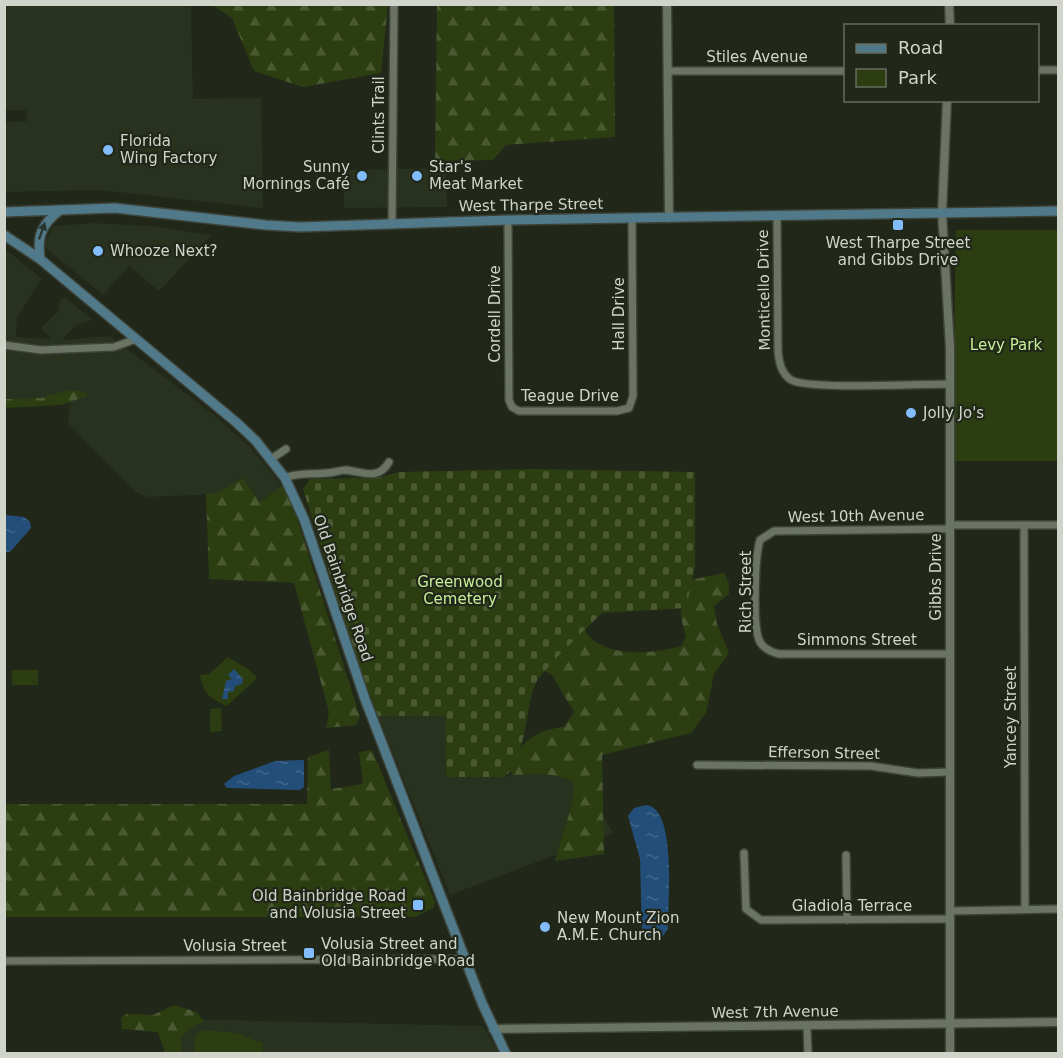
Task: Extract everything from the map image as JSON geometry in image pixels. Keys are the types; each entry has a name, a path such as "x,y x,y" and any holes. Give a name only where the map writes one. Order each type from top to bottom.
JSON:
{"main road":[{"path":"40,259 39,235 45,222 60,210"},
{"name":"West Tharpe Street","path":"4,212 146,211 266,225 1059,212"},
{"name":"Old Bainbridge Road","path":"4,235 40,259 237,423 271,459 285,478 304,519 365,699 493,1029 506,1053"}],"street":[{"path":"667,4 669,218"},
{"path":"949,4 950,24"},
{"name":"Clints Trail","path":"392,224 394,7"},
{"path":"1039,70 1059,70"},
{"name":"Stiles Avenue","path":"668,71 844,71"},
{"name":"Gibbs Drive","path":"947,102 942,213 950,384 950,1053"},
{"name":"Monticello Drive","path":"777,217 778,351 781,368 789,378 803,384 825,385 950,384"},
{"name":"Hall Drive","path":"629,408 633,396 632,219"},
{"name":"Cordell Drive","path":"508,220 509,400 512,407"},
{"path":"4,345 41,350 114,347 136,339"},
{"name":"Teague Drive","path":"512,407 519,411 618,411 629,408"},
{"path":"271,459 286,449"},
{"path":"285,478 304,472 327,473 345,470 368,475 380,472 389,462"},
{"name":"Yancey Street","path":"1024,525 1025,909"},
{"name":"West 10th Avenue","path":"765,536 774,531 787,530 1059,525"},
{"name":"Rich Street","path":"765,536 758,549 756,573 757,636 765,648"},
{"name":"Simmons Street","path":"765,648 779,654 950,654"},
{"name":"Efferson Street","path":"697,765 871,766 918,773 950,772"},
{"name":"Gladiola Terrace","path":"744,853 746,909 755,918 761,920 847,920 1059,909"},
{"path":"846,855 847,920"},
{"name":"Volusia Street","path":"4,961 466,959"},
{"name":"West 7th Avenue","path":"493,1029 1059,1022"},
{"path":"807,1026 808,1053"}],"shaded area":[{"path":"5,4 191,5 193,99 261,98 263,208 100,190 5,192 5,122 27,121 26,110 5,110"},
{"path":"446,168 447,207 344,208 344,170"},
{"path":"93,223 150,226 212,235 159,291 129,266 103,295 47,249 45,242 54,226"},
{"path":"4,248 42,279 17,317 16,337 51,339 41,328 58,311 60,300 64,297 93,320 76,325 62,340 110,336 217,417 249,446 282,486 260,502 243,478 218,492 147,497 136,492 68,423 70,403 5,403"},
{"path":"378,716 445,716 446,777 504,777 565,760 614,833 450,895"},
{"path":"178,1019 483,1026 499,1053 179,1053"}],"green space":[{"path":"212,5 388,5 381,73 303,87 254,71 232,18"},
{"path":"437,5 614,5 615,137 506,145 493,160 435,161"},
{"name":"Levy Park","path":"956,230 1058,230 1058,461 952,461"},
{"path":"70,390 86,392 87,396 61,405 5,408 5,399 41,398"},
{"name":"Greenwood Cemetery","path":"535,469 695,472 695,567 686,608 602,613 555,660 535,685 517,759 504,777 446,777 445,716 378,716 356,658 303,489 310,479 378,478 399,472"},
{"path":"243,478 260,502 282,486 291,500 360,717 356,725 326,728 329,712 294,583 209,579 206,494 218,492"},
{"path":"724,573 729,583 729,594 714,606 717,624 729,653 714,674 706,713 691,733 602,755 604,854 555,861 570,812 574,783 552,775 512,775 510,770 523,745 545,731 564,727 574,712 552,675 542,669 580,624 594,641 615,650 649,652 681,646 686,636 681,615 686,586 690,580"},
{"path":"228,657 251,671 257,678 227,706 208,695 200,675 209,674"},
{"path":"12,670 38,670 38,685 12,685"},
{"path":"221,708 222,731 210,732 210,709"},
{"path":"329,750 331,789 363,784 359,752 372,750 435,902 433,908 415,917 5,917 5,804 307,804 308,757"},
{"path":"174,1005 197,1012 204,1022 193,1026 181,1037 182,1053 165,1053 158,1032 122,1029 121,1018 126,1014 153,1015"},
{"path":"203,1030 236,1033 262,1043 263,1053 194,1053 195,1035"}],"water":[{"path":"5,515 24,517 30,522 31,528 11,551 5,553"},
{"path":"234,669 243,679 242,684 235,686 234,691 228,692 228,699 222,699 226,681 232,679 228,675"},
{"path":"304,760 304,787 300,790 227,788 224,784 234,776 275,761"},
{"path":"646,805 656,810 663,822 669,858 668,928 662,937 655,940 647,939 642,932 640,859 628,816 634,808"}],"place":[{"name":"Florida Wing Factory","path":"108,150"},
{"name":"Sunny Mornings Café","path":"362,176"},
{"name":"Star's Meat Market","path":"417,176"},
{"name":"West Tharpe Street and Gibbs Drive","path":"898,225"},
{"name":"Whooze Next?","path":"98,251"},
{"name":"Jolly Jo's","path":"911,413"},
{"name":"Old Bainbridge Road and Volusia Street","path":"418,905"},
{"name":"New Mount Zion A.M.E. Church","path":"545,927"},
{"name":"Volusia Street and Old Bainbridge Road","path":"309,953"}]}
